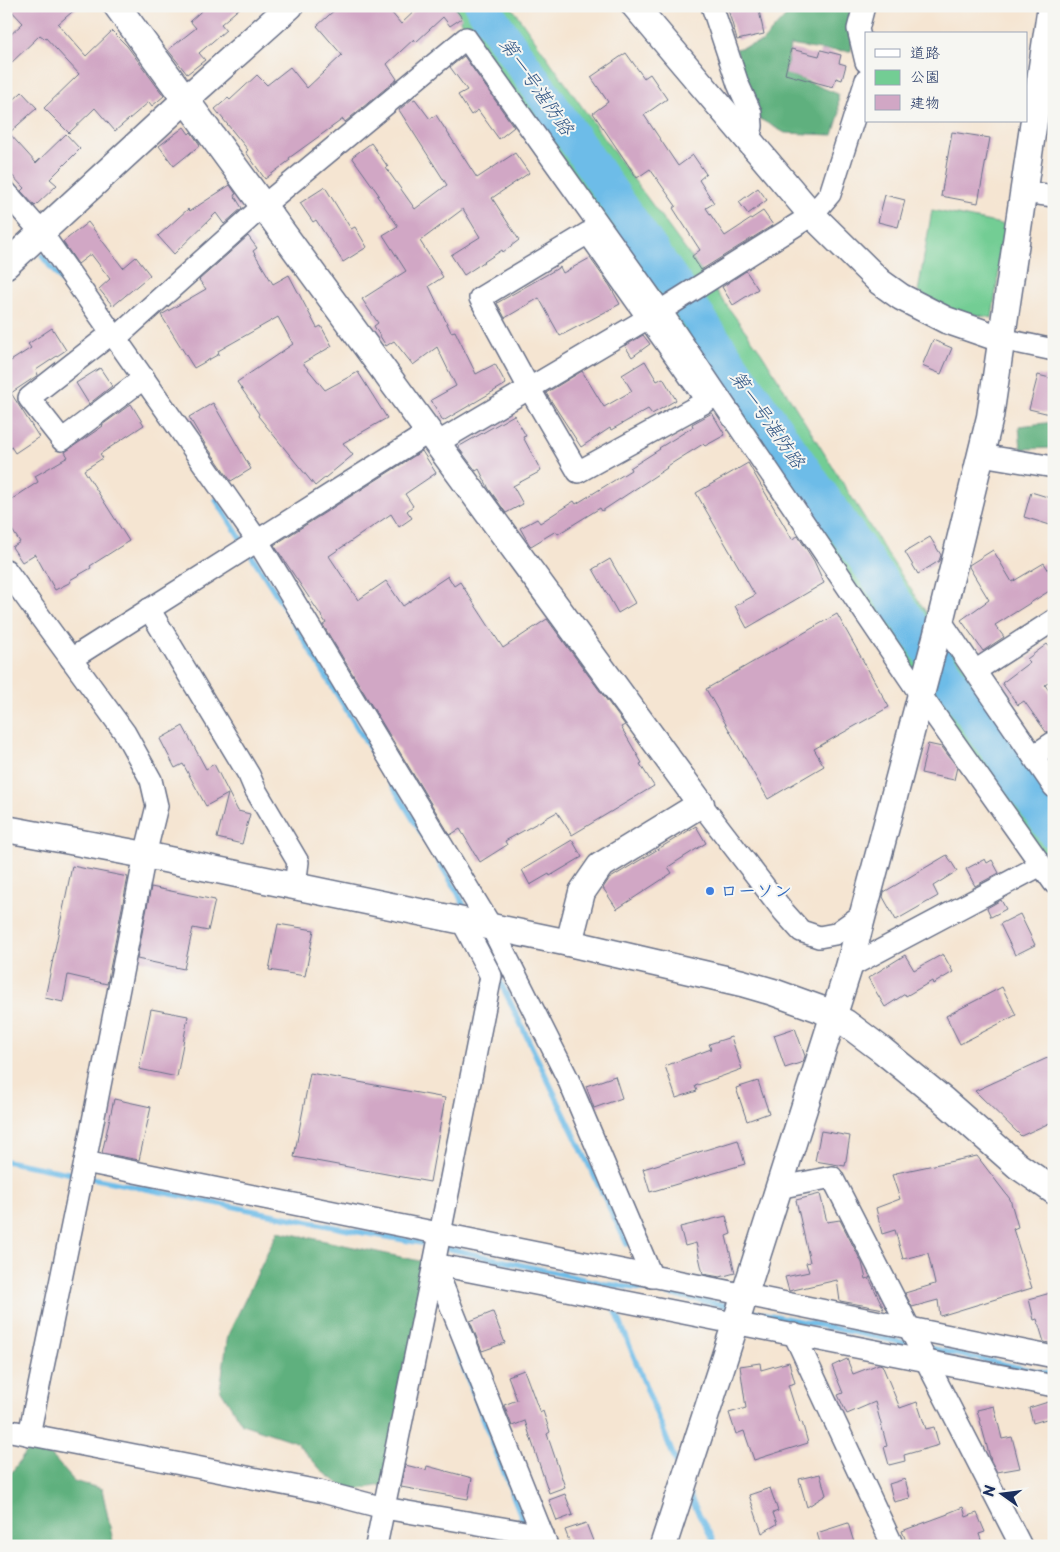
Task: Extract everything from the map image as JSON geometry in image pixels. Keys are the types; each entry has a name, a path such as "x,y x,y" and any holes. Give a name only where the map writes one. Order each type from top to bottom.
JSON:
{"street":[{"path":"117,6 701,804 784,912 801,931 819,937 835,934 863,914"},
{"path":"6,265 290,6"},
{"path":"635,6 812,215 880,282 901,297 946,320 1002,339 1054,350"},
{"path":"712,6 738,84 751,113 752,126 749,140"},
{"path":"864,6 858,28 865,58"},
{"path":"662,1546 745,1295 849,967 939,625 990,417 1051,6"},
{"path":"140,380 62,440 30,398 110,337 263,206 466,38 921,689 1054,883"},
{"path":"72,659 256,540 433,437 529,388 701,286 812,215 830,194 865,83"},
{"path":"6,192 41,232 140,380 256,540 492,928 568,1079 652,1276"},
{"path":"1023,192 1054,196"},
{"path":"588,233 658,312 707,401 578,472 529,388 480,298 588,233"},
{"path":"981,455 1054,468"},
{"path":"6,570 125,733 151,780 157,806 145,855 84,1170 29,1435"},
{"path":"149,609 249,775 255,789 298,862 295,886"},
{"path":"975,671 1054,620"},
{"path":"939,625 975,671 1054,787"},
{"path":"1033,756 1054,742"},
{"path":"569,944 582,892 600,866 701,804"},
{"path":"6,829 145,855 569,944 742,983 820,1009 833,1015 882,1050 942,1099 1018,1166 1054,1191"},
{"path":"849,967 1041,865"},
{"path":"376,1546 491,976 462,921"},
{"path":"84,1170 440,1233 909,1330 1054,1357"},
{"path":"778,1188 832,1176 1021,1546"},
{"path":"434,1264 1054,1386"},
{"path":"434,1264 545,1541"},
{"path":"794,1334 893,1546"},
{"path":"6,1430 318,1490 384,1508 545,1541"}],"green space":[{"path":"454,6 511,6 623,165 761,352 884,549 938,630 1054,787 1054,883 470,43"},
{"path":"795,6 858,6 851,51 821,50 790,45 786,73 838,94 839,115 833,135 785,133 758,118 736,49 762,42"},
{"path":"932,210 1006,225 992,318 954,310 918,292"},
{"path":"1054,422 1054,448 1021,449 1019,426"},
{"path":"278,1231 434,1264 382,1485 349,1491 322,1471 296,1442 242,1424 220,1389 228,1335"},
{"path":"27,1451 52,1456 74,1481 102,1489 114,1546 6,1546 6,1480"}],"building":[{"path":"7,6 79,6 58,24 86,56 112,31 127,46 164,96 152,106 149,102 115,131 95,108 69,133 44,108 79,74 45,37 40,35 6,68 6,39 23,23"},
{"path":"207,6 242,6 221,24 226,30 199,53 205,60 187,74 168,50 196,28 190,21"},
{"path":"339,6 386,6 401,24 420,6 455,6 462,18 450,26 443,17 416,42 414,39 387,64 397,79 345,122 343,119 289,158 290,160 265,179 246,152 248,150 215,109 228,98 230,100 257,75 267,85 290,67 307,88 342,55 317,26"},
{"path":"727,6 758,6 764,34 737,40"},
{"path":"791,49 819,56 821,50 841,55 839,63 846,65 842,80 836,78 833,87 785,74"},
{"path":"626,53 644,78 650,74 667,99 644,115 678,166 693,155 706,174 699,180 714,203 706,208 725,236 763,211 773,225 701,270 692,256 700,250 673,208 676,206 650,169 637,178 593,113 608,102 591,77"},
{"path":"464,56 514,127 499,139 478,110 471,115 458,95 467,90 450,67"},
{"path":"22,92 37,108 9,133 36,163 66,134 80,149 50,179 57,185 35,206 21,191 24,188 6,169 6,107"},
{"path":"412,99 415,99 430,119 436,115 477,178 515,153 529,173 492,198 519,240 503,252 502,250 464,275 451,255 480,237 463,209 420,241 443,277 429,286 451,332 455,331 476,374 495,364 506,384 443,421 431,400 456,386 437,347 413,365 394,341 386,346 374,326 378,323 362,299 406,271 383,235 398,226 352,157 371,143 415,209 447,185 399,110"},
{"path":"184,127 189,134 191,132 200,145 174,166 159,146"},
{"path":"952,132 990,138 978,203 941,196"},
{"path":"230,185 242,208 224,224 216,213 174,254 158,236 188,209 190,211"},
{"path":"325,187 351,229 355,227 367,247 343,262 316,220 313,222 300,203"},
{"path":"758,188 767,200 748,214 739,202"},
{"path":"885,195 905,200 898,227 878,222"},
{"path":"88,222 123,268 136,257 150,275 113,306 99,289 110,279 91,254 78,264 63,242"},
{"path":"248,236 257,248 253,251 273,284 289,275 317,328 321,326 332,346 303,363 325,390 358,372 387,418 343,443 353,455 315,486 258,416 259,414 237,382 293,344 278,317 218,351 219,354 194,368 161,315 206,289 199,280"},
{"path":"590,258 620,304 560,336 539,298 505,318 497,303 560,267 563,273"},
{"path":"746,271 758,289 733,305 722,287"},
{"path":"52,328 66,350 36,370 38,375 11,393 39,437 15,453 6,439 6,364 31,348 28,344"},
{"path":"643,335 650,344 632,357 625,346"},
{"path":"933,340 952,348 941,374 922,366"},
{"path":"645,361 657,381 663,378 676,400 652,414 648,409 611,430 610,428 581,447 546,393 582,371 604,407 632,391 622,375"},
{"path":"100,368 112,386 89,404 76,383"},
{"path":"1038,375 1054,379 1054,415 1029,409"},
{"path":"213,403 251,469 231,481 189,417"},
{"path":"131,404 144,425 100,454 103,458 84,470 129,541 90,566 91,568 70,580 71,582 55,590 35,554 22,562 12,547 20,542 6,521 6,503 38,482 35,476 68,457 65,452"},
{"path":"712,413 725,435 705,446 703,444 602,511 600,508 558,534 556,531 531,546 529,544 520,528 537,519 540,523 574,501 576,504 631,470 630,468 693,427 692,424"},
{"path":"514,415 526,436 523,437 541,471 513,486 523,504 506,513 489,489 479,469 476,471 458,447"},
{"path":"422,451 436,473 405,494 413,506 407,511 412,518 399,527 391,514 329,556 358,600 386,581 403,606 448,576 454,586 460,582 503,648 547,619 625,725 621,727 654,786 572,835 557,812 505,841 507,845 480,862 460,829 450,835 323,625 326,623 274,545"},
{"path":"748,463 792,539 798,536 814,561 824,583 747,628 735,606 755,595 696,493"},
{"path":"1031,492 1054,499 1054,512 1050,525 1024,517"},
{"path":"930,537 941,555 939,561 918,574 905,552"},
{"path":"993,550 1012,582 1044,563 1054,579 1054,588 995,625 1004,637 983,651 961,620 989,600 969,565"},
{"path":"610,559 635,603 618,613 593,569"},
{"path":"837,614 889,707 814,749 824,766 768,799 706,689"},
{"path":"1047,644 1054,652 1054,679 1045,685 1054,698 1054,730 1046,732 1024,701 1018,705 1002,683 1030,662 1027,659"},
{"path":"183,726 206,769 214,764 238,811 250,814 242,844 217,838 228,794 206,806 183,764 175,768 160,739"},
{"path":"928,744 942,747 957,767 954,780 921,773"},
{"path":"696,826 706,843 668,867 672,873 617,909 603,888 609,879"},
{"path":"572,840 582,857 550,876 549,874 530,885 522,870"},
{"path":"947,855 957,871 933,886 938,896 896,920 883,897 884,892"},
{"path":"985,859 987,863 992,860 999,873 975,886 966,869"},
{"path":"72,866 128,877 107,984 68,975 63,1002 45,998"},
{"path":"151,887 215,900 208,931 193,928 184,969 137,959"},
{"path":"1001,900 1006,909 991,917 987,908"},
{"path":"1020,914 1035,945 1015,955 1000,924"},
{"path":"278,924 314,930 305,976 269,970"},
{"path":"943,954 953,972 933,984 932,981 906,996 905,994 885,1007 868,978 905,955 914,970"},
{"path":"1002,987 1016,1015 960,1044 946,1016"},
{"path":"151,1009 188,1016 177,1077 139,1069"},
{"path":"795,1028 805,1056 803,1062 785,1068 774,1035"},
{"path":"731,1037 742,1069 695,1086 697,1091 676,1098 665,1066 711,1049 709,1044"},
{"path":"1054,1055 1054,1121 1021,1136 975,1091"},
{"path":"310,1073 445,1098 430,1182 294,1157"},
{"path":"615,1076 622,1098 594,1108 586,1086"},
{"path":"758,1081 769,1113 747,1121 736,1088"},
{"path":"114,1099 151,1107 139,1160 102,1153"},
{"path":"821,1131 850,1136 845,1166 815,1161"},
{"path":"738,1140 745,1164 650,1192 643,1169"},
{"path":"977,1156 1010,1199 1018,1227 1013,1229 1032,1288 940,1316 938,1300 912,1307 905,1293 935,1284 928,1253 903,1259 895,1230 882,1234 876,1208 900,1199 892,1175"},
{"path":"820,1194 827,1222 840,1220 862,1263 866,1279 869,1278 884,1309 840,1301 837,1280 789,1291 785,1277 809,1272 806,1263 810,1262 796,1200"},
{"path":"726,1216 731,1234 726,1236 735,1273 720,1277 703,1274 696,1243 685,1246 680,1227"},
{"path":"1054,1292 1054,1344 1044,1342 1037,1319 1034,1320 1029,1299"},
{"path":"493,1312 505,1343 482,1351 470,1321"},
{"path":"847,1359 853,1374 879,1364 882,1365 900,1408 917,1402 926,1429 934,1427 939,1445 904,1455 905,1461 889,1465 884,1447 887,1446 875,1402 847,1414 838,1395 843,1393 832,1366"},
{"path":"789,1362 795,1383 788,1385 808,1443 754,1460 744,1431 736,1434 729,1413 746,1408 740,1366 760,1363 761,1370"},
{"path":"524,1370 540,1413 543,1411 550,1432 547,1434 565,1487 549,1493 525,1421 512,1426 504,1405 517,1400 508,1376"},
{"path":"1048,1402 1053,1417 1033,1423 1029,1408"},
{"path":"994,1406 1002,1439 1012,1437 1020,1468 997,1472 991,1461 977,1410"},
{"path":"405,1465 426,1470 427,1466 472,1478 468,1499 401,1487"},
{"path":"820,1474 826,1495 807,1507 799,1479"},
{"path":"905,1479 910,1498 894,1502 889,1484"},
{"path":"770,1488 778,1511 773,1513 777,1524 762,1533 749,1495"},
{"path":"565,1494 573,1515 557,1521 549,1500"},
{"path":"963,1507 966,1517 977,1513 985,1532 979,1534 983,1546 908,1546 902,1531"},
{"path":"586,1523 595,1546 571,1546 565,1530"},
{"path":"848,1523 855,1546 821,1546 817,1533"}],"waterway":[{"name":"第一号湛防路","path":"482,6 1054,831"},
{"path":"42,256 75,298"},
{"path":"216,500 273,589 458,893 468,915"},
{"path":"498,977 627,1244"},
{"path":"6,1161 78,1175"},
{"path":"87,1177 359,1232 433,1245"},
{"path":"442,1247 605,1284 649,1290 734,1307"},
{"path":"613,1304 679,1470"},
{"path":"746,1310 910,1344"},
{"path":"924,1347 1054,1375"},
{"path":"456,1348 525,1526"},
{"path":"689,1495 716,1546"}],"place":[{"name":"ローソン","path":"710,891"}]}
